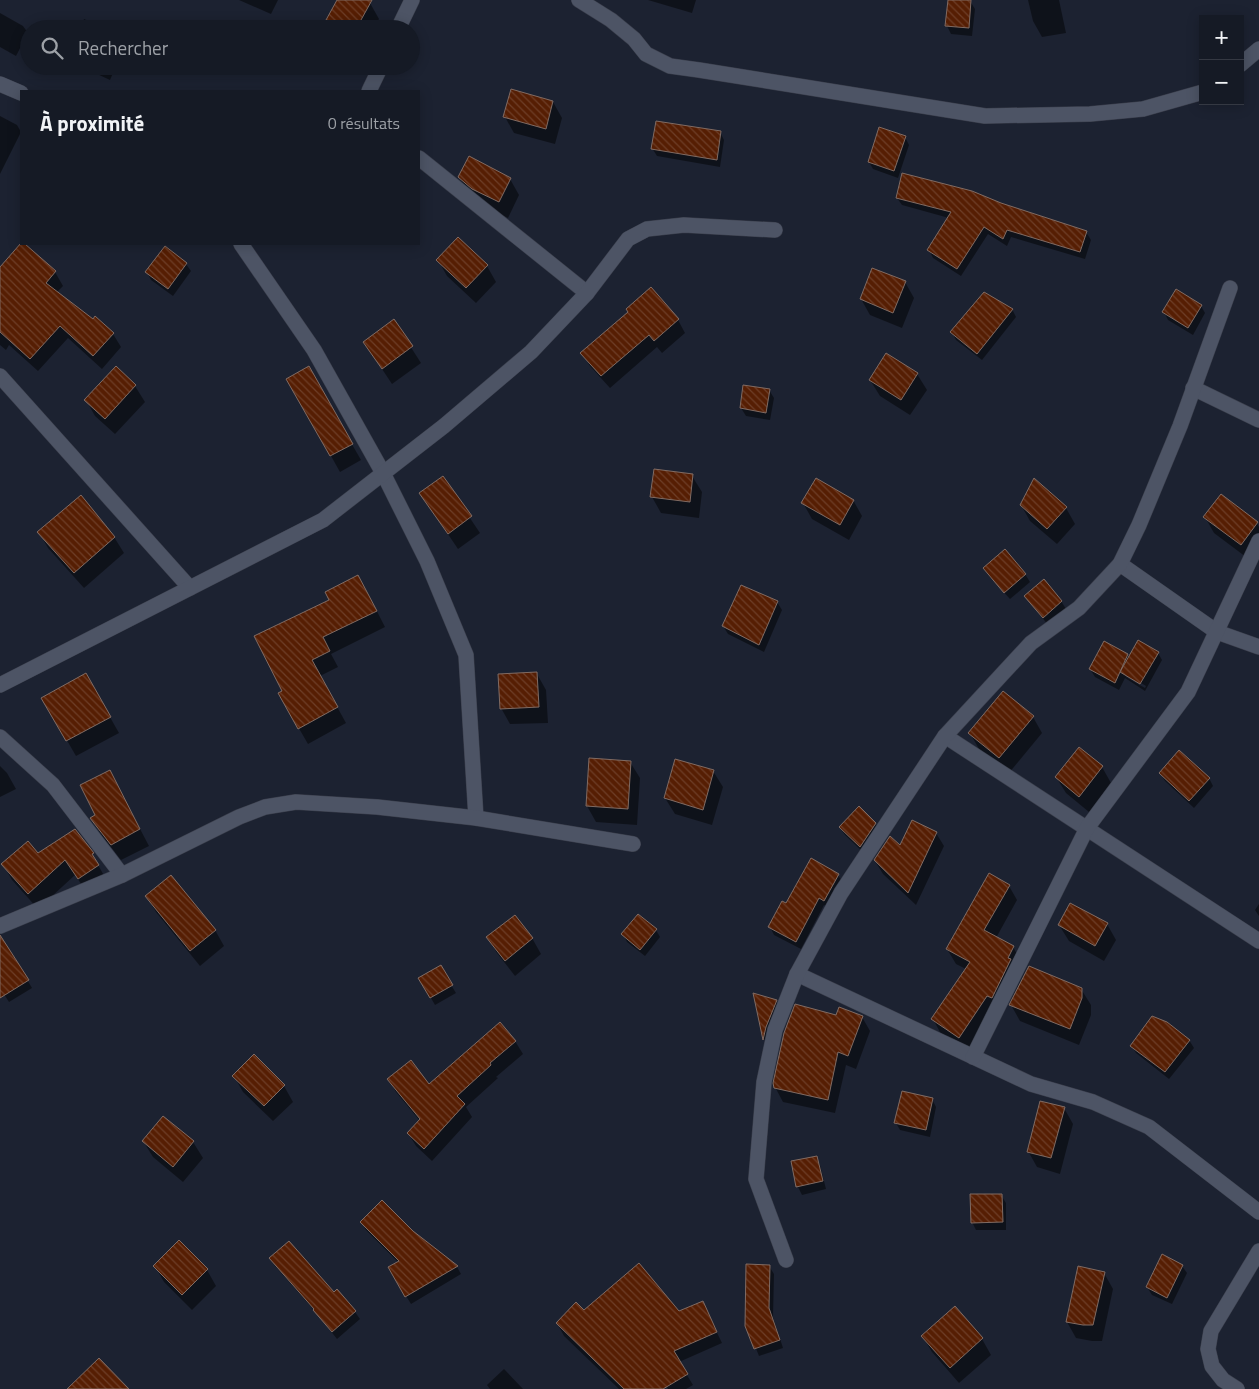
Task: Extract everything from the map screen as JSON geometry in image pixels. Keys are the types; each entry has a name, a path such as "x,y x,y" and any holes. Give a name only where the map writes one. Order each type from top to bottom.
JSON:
{"street":[{"path":"402,20 412,0"},
{"path":"579,0 611,20 634,39 646,54 670,66 985,116 1090,114 1143,109 1199,93"},
{"path":"1244,62 1259,49"},
{"path":"369,90 377,75"},
{"path":"0,84 20,93"},
{"path":"420,159 587,294"},
{"path":"0,684 323,520 444,426 531,352 587,294 628,239 647,229 684,226 775,230"},
{"path":"242,245 314,350 383,474 427,562 466,655 476,818"},
{"path":"786,1260 756,1179 764,1082 776,1030 797,974 841,893 945,736 1031,643 1079,608 1120,564 1139,525 1194,388 1230,288"},
{"path":"0,376 190,588"},
{"path":"1194,388 1259,420"},
{"path":"973,1057 1087,828 1188,692 1259,541"},
{"path":"1120,564 1217,632 1259,647"},
{"path":"0,736 53,785 122,875"},
{"path":"945,736 1259,941"},
{"path":"0,926 122,875 239,817 265,807 296,802 377,807 476,818 634,844"},
{"path":"797,974 1031,1084 1093,1102 1149,1127 1259,1212"},
{"path":"1237,1389 1223,1380 1212,1366 1208,1349 1211,1331 1259,1251"}],"building":[{"path":"337,0 372,0 361,20 326,20"},
{"path":"948,0 971,0 969,28 945,26"},
{"path":"511,89 553,101 546,129 503,117"},
{"path":"656,121 721,131 717,160 651,149"},
{"path":"879,127 906,136 894,171 868,162"},
{"path":"469,156 511,178 499,202 472,189 458,177"},
{"path":"902,173 972,191 1001,203 1087,231 1080,252 1007,230 1003,239 984,227 957,269 927,250 951,212 896,198"},
{"path":"458,237 488,265 466,288 436,260"},
{"path":"20,244 26,245 56,271 46,283 93,319 95,316 114,333 93,356 60,326 30,359 0,332 0,267"},
{"path":"165,246 187,263 168,289 145,272"},
{"path":"872,268 906,281 893,313 860,299"},
{"path":"651,287 679,319 654,341 649,335 601,376 580,353 628,312 626,309"},
{"path":"1176,289 1202,305 1188,328 1162,312"},
{"path":"984,292 1013,309 977,354 950,332"},
{"path":"394,319 413,346 382,369 363,342"},
{"path":"886,353 918,373 901,400 869,380"},
{"path":"116,366 136,385 105,419 84,400"},
{"path":"309,366 353,444 330,456 286,379"},
{"path":"743,385 770,389 766,413 740,408"},
{"path":"654,469 693,474 690,502 650,497"},
{"path":"443,476 472,516 448,534 419,493"},
{"path":"816,478 854,500 840,525 801,503"},
{"path":"1034,478 1067,507 1047,529 1020,505"},
{"path":"1221,494 1258,522 1241,545 1203,517"},
{"path":"81,495 115,537 74,573 37,532"},
{"path":"1005,549 1026,574 1004,593 983,568"},
{"path":"358,575 377,611 323,637 330,651 312,660 338,707 298,729 278,693 282,691 254,636 329,600 325,592"},
{"path":"1044,579 1062,601 1043,618 1024,596"},
{"path":"741,585 778,601 759,645 722,626"},
{"path":"1138,640 1159,652 1140,684 1120,672"},
{"path":"1104,641 1128,654 1115,683 1089,669"},
{"path":"537,672 539,707 500,709 498,674"},
{"path":"86,673 111,717 66,741 41,698"},
{"path":"1003,691 1034,716 999,758 968,733"},
{"path":"1079,747 1103,766 1079,797 1055,777"},
{"path":"1179,750 1210,778 1189,801 1159,773"},
{"path":"589,758 631,761 628,809 586,806"},
{"path":"675,759 714,770 703,810 664,798"},
{"path":"110,770 140,829 111,845 90,818 95,815 80,785"},
{"path":"859,806 876,823 860,847 839,827"},
{"path":"912,820 937,832 908,893 874,860 890,836 900,845"},
{"path":"75,829 94,853 92,854 99,865 78,879 65,860 28,894 1,864 28,841 38,853"},
{"path":"811,858 839,874 824,901 819,898 796,942 768,927 782,901 786,903"},
{"path":"989,873 1010,885 984,930 1014,946 1008,958 1011,959 992,998 987,996 959,1038 931,1019 970,962 946,949"},
{"path":"171,875 216,930 190,951 145,896"},
{"path":"1070,903 1108,923 1095,946 1058,925"},
{"path":"638,914 657,929 640,950 621,934"},
{"path":"515,915 533,938 505,961 486,937"},
{"path":"0,935 29,980 0,998"},
{"path":"441,965 453,985 430,998 418,978"},
{"path":"1029,966 1082,988 1082,998 1070,1029 1009,1005"},
{"path":"753,993 777,1000 763,1040"},
{"path":"795,1004 836,1015 839,1007 863,1016 848,1056 838,1052 828,1100 774,1088 773,1083 784,1033"},
{"path":"1152,1016 1167,1022 1190,1040 1165,1072 1130,1046"},
{"path":"500,1022 516,1041 490,1063 491,1065 457,1096 465,1104 424,1149 407,1133 420,1119 387,1079 411,1060 429,1084"},
{"path":"254,1054 285,1085 264,1106 232,1076"},
{"path":"902,1091 933,1098 926,1130 894,1123"},
{"path":"1040,1101 1065,1107 1051,1158 1027,1152"},
{"path":"163,1116 194,1141 173,1167 142,1141"},
{"path":"817,1156 823,1181 796,1187 791,1161"},
{"path":"970,1194 1002,1194 1003,1222 971,1223"},
{"path":"382,1200 413,1231 458,1266 405,1297 388,1267 399,1261 360,1222"},
{"path":"179,1240 208,1269 182,1295 153,1266"},
{"path":"289,1241 334,1292 337,1289 356,1311 332,1332 269,1258"},
{"path":"1162,1254 1183,1265 1167,1298 1146,1287"},
{"path":"639,1263 679,1311 703,1301 717,1332 674,1351 688,1374 663,1389 624,1389 556,1323 576,1302 584,1310"},
{"path":"746,1264 770,1265 769,1308 780,1340 754,1349 745,1326"},
{"path":"1078,1266 1105,1272 1093,1325 1066,1322"},
{"path":"955,1306 983,1338 950,1368 921,1336"},
{"path":"99,1358 129,1389 67,1389"}]}
